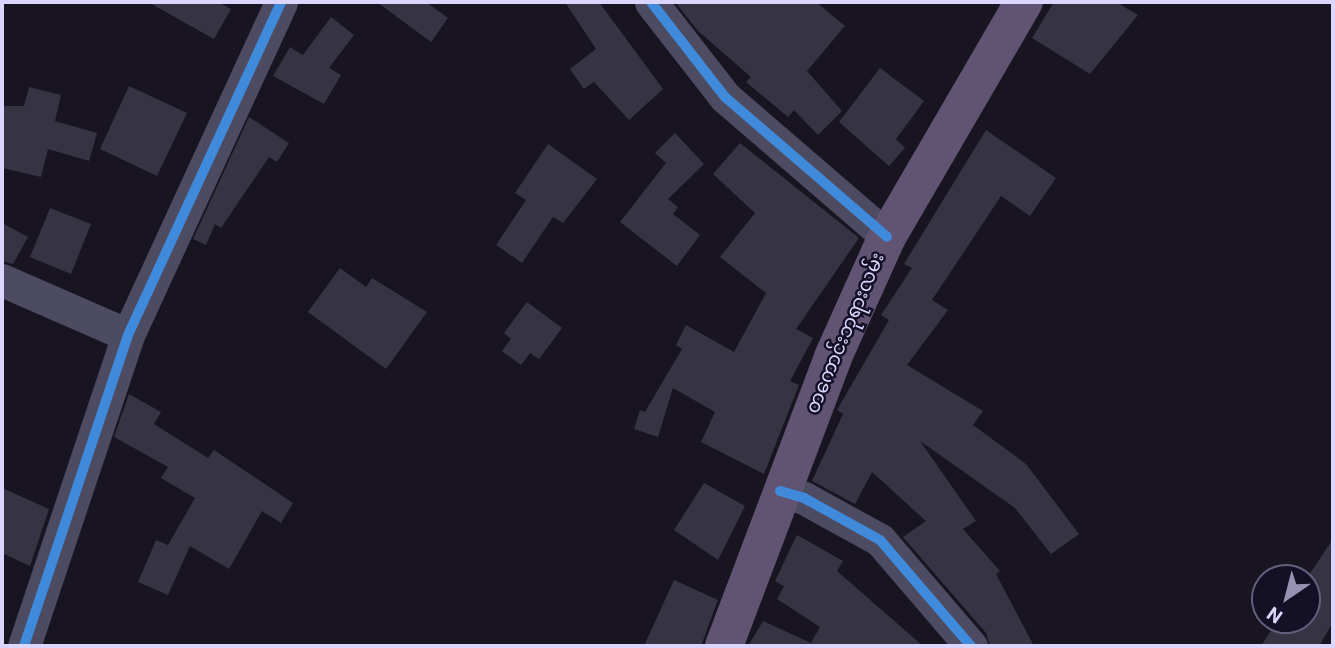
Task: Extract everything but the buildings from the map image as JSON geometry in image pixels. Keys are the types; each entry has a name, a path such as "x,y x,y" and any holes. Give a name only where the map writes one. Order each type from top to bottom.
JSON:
{"main road":[{"name":"တကောင်းဘုရားလမ်း","path":"724,646 780,491 887,237 1024,2"}],"street":[{"path":"24,646 128,335 281,2"},
{"path":"651,2 725,97 887,237"},
{"path":"2,280 128,335"},
{"path":"780,491 804,498 880,540 971,646"}],"cycle path":[{"path":"24,646 128,335 281,2"},
{"path":"651,2 725,97 887,237"},
{"path":"780,491 804,498 880,540 971,646"}]}
